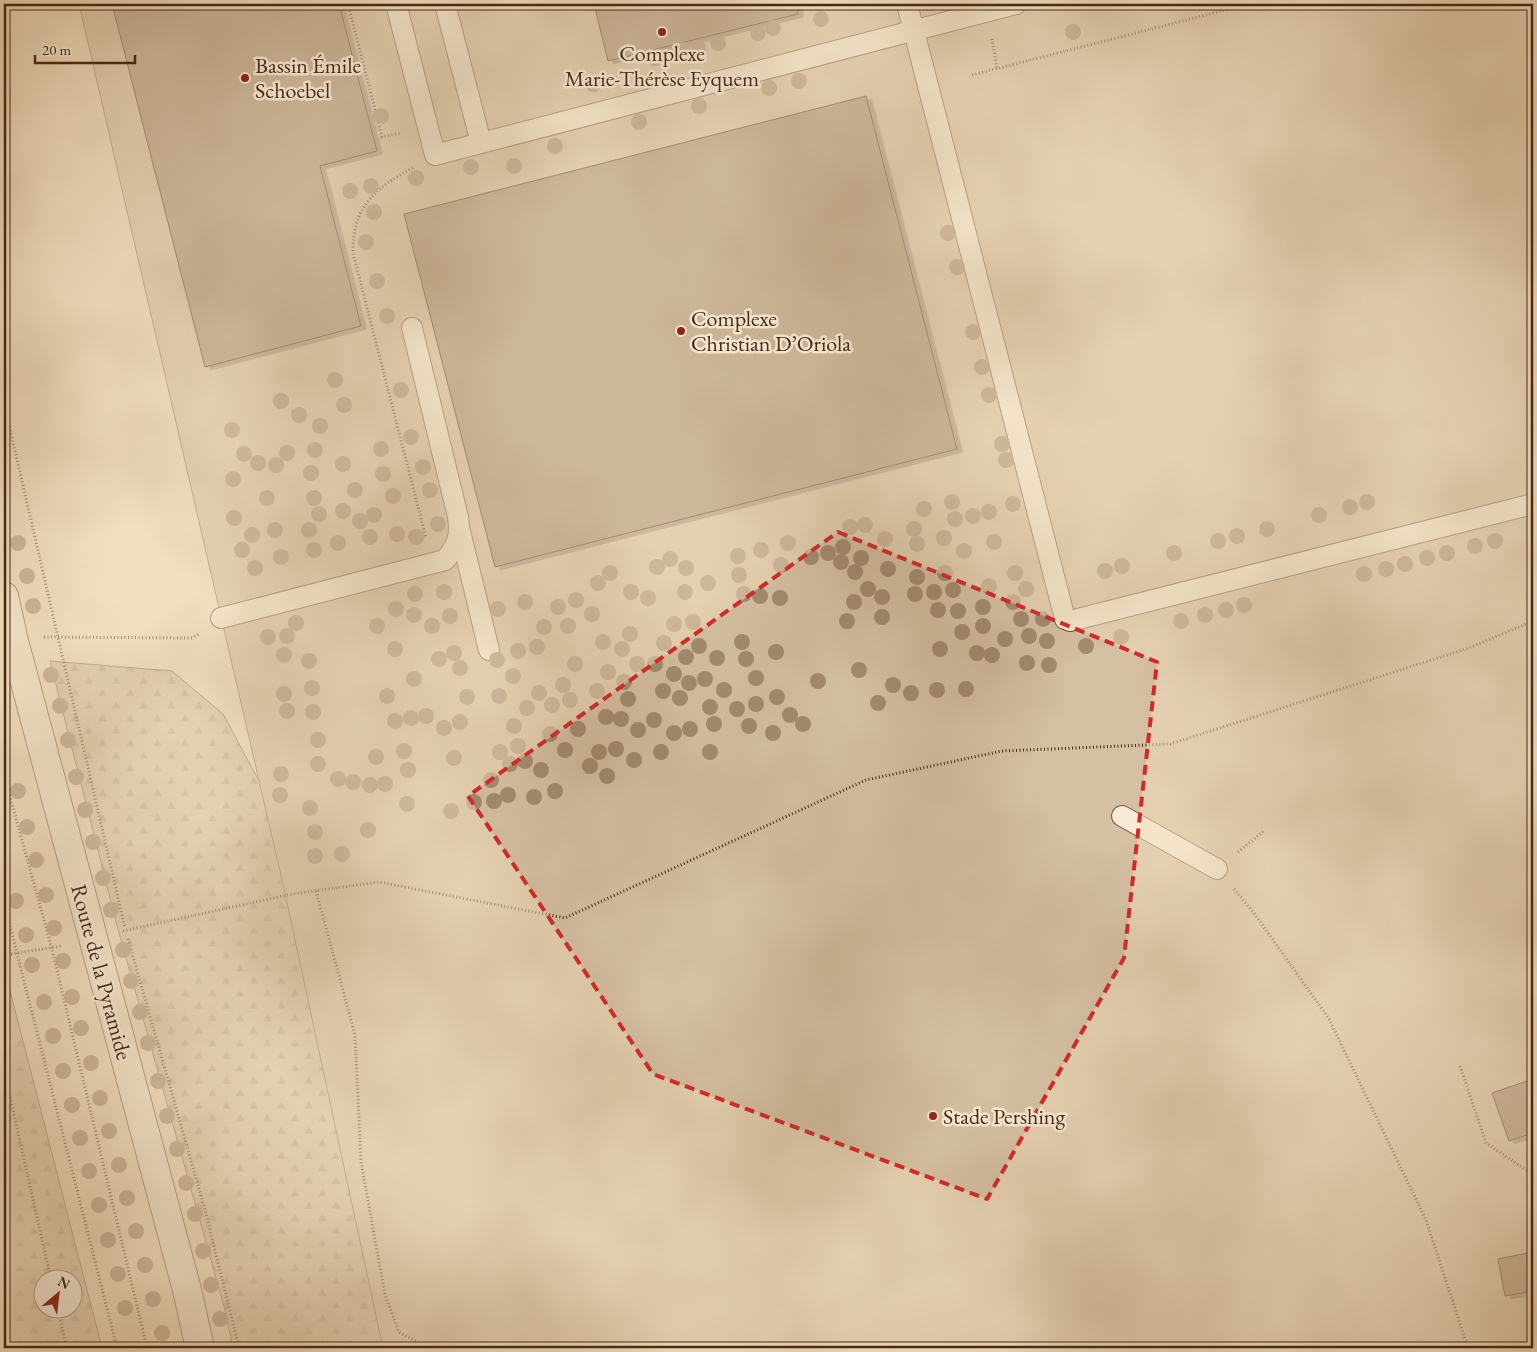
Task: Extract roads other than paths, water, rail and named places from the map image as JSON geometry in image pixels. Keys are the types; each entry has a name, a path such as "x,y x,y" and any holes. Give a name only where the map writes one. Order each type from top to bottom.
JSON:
{"street":[{"name":"Route de la Pyramide","path":"4,596 14,641 184,1280 200,1348"}],"lane":[{"path":"396,4 435,155 1016,4"},
{"path":"446,4 481,143"},
{"path":"906,4 1065,619 1070,621 1533,504"},
{"path":"412,328 489,650"},
{"path":"221,618 445,560 457,546 460,530"},
{"path":"1122,816 1217,869"}],"place":[{"name":"Complexe Marie-Thérèse Eyquem","path":"662,32"},
{"name":"Bassin Émile Schoebel","path":"245,78"},
{"name":"Complexe Christian D’Oriola","path":"681,331"},
{"name":"Stade Pershing","path":"933,1116"}]}
